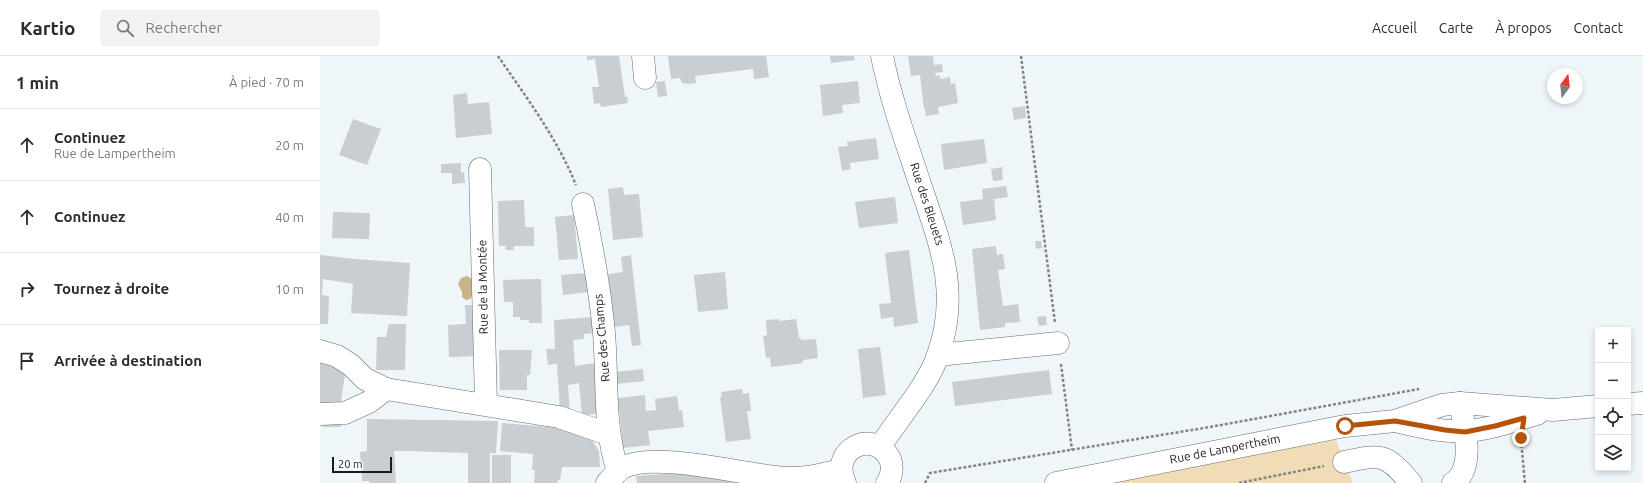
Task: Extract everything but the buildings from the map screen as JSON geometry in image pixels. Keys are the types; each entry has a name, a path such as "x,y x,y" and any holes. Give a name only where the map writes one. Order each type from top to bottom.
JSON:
{"street":[{"path":"643,56 645,78"},
{"name":"Rue des Bleuets","path":"880,447 896,421 919,392 938,355 948,310 947,278 943,252 889,90 882,56"},
{"name":"Rue de la Montée","path":"480,169 486,404"},
{"name":"Rue des Champs","path":"584,204 598,284 604,333 608,434 612,477"},
{"path":"938,355 1058,343"},
{"path":"320,351 337,356 365,379 386,389 559,417 608,434"},
{"path":"320,414 345,414 370,402 386,389"},
{"path":"1453,483 1459,479 1464,471 1466,458 1465,432 1460,403"},
{"path":"1395,421 1422,410 1460,403 1553,410 1595,406"},
{"path":"1631,404 1643,403"},
{"path":"1395,421 1465,432 1495,426 1553,410"},
{"name":"Rue de Lampertheim","path":"1056,483 1345,426 1395,421"},
{"path":"612,477 633,464 647,462 702,466 787,478 843,477 844,457 851,449 859,445 870,444 880,447 887,454 891,463 894,481"},
{"path":"1344,462 1372,456 1385,459 1399,469 1411,483"}],"path":[{"path":"498,56 531,103 565,158 584,204"},
{"path":"1021,56 1072,450"},
{"path":"925,483 930,473 1210,427 1388,394"},
{"path":"1524,418 1521,438 1524,483"},
{"path":"1239,483 1344,462"}],"shaded area":[{"path":"467,276 472,279 473,295 470,299 466,300 462,297 462,292 458,284 461,278"},
{"path":"1336,440 1353,483 1101,483"}],"route":[{"path":"1345,426 1395,421 1465,432 1524,418 1521,438"}]}
